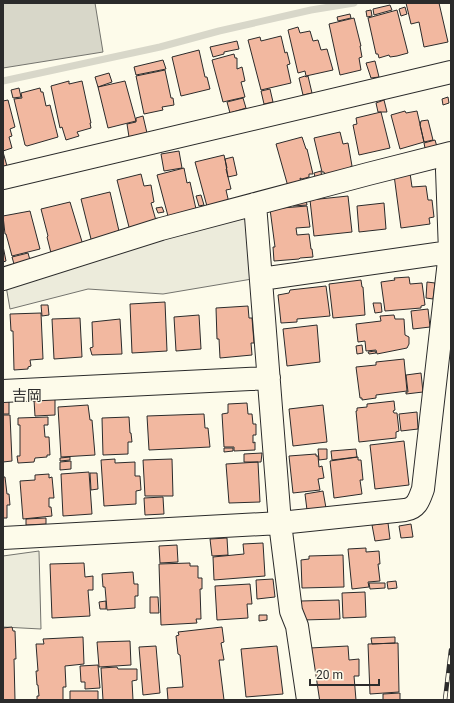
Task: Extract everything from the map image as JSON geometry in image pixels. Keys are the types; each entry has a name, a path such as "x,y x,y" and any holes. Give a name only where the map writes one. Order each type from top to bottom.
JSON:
{"street":[{"path":"3,178 451,72"},
{"path":"3,279 161,229 255,204 449,162 450,252 423,489 415,506 411,509 405,510 280,523 3,538"},
{"path":"255,204 280,523 291,611 297,626 308,700"},
{"path":"261,279 450,252"},
{"path":"3,391 269,378"}],"shaded area":[{"path":"3,3 95,3 103,52 3,68"},
{"path":"247,214 252,279 163,294 88,289 10,309 6,286"},
{"path":"39,551 41,629 3,627 3,556"}],"building":[{"path":"406,3 439,3 448,42 424,47 419,22 411,24"},
{"path":"390,5 392,10 374,15 373,9"},
{"path":"405,7 407,14 401,16 399,9"},
{"path":"371,10 372,16 367,17 366,11"},
{"path":"397,10 408,53 390,57 389,55 379,58 378,54 376,54 368,18"},
{"path":"350,14 351,18 338,21 337,17"},
{"path":"354,18 361,46 362,57 359,58 361,70 340,75 329,24"},
{"path":"298,27 300,33 310,31 313,41 318,40 321,50 327,49 333,70 306,76 305,71 298,73 288,30"},
{"path":"281,36 285,53 287,52 290,64 287,65 291,83 261,90 248,40 260,37 261,41"},
{"path":"237,41 239,49 224,52 224,54 213,57 210,47"},
{"path":"199,50 205,77 207,77 210,89 181,96 172,57"},
{"path":"234,54 235,58 237,58 237,69 242,67 245,81 241,82 245,97 223,102 212,60"},
{"path":"163,60 166,69 136,75 134,67"},
{"path":"375,61 379,77 371,78 366,63"},
{"path":"165,70 174,105 162,107 163,110 144,114 136,76"},
{"path":"109,73 112,82 98,87 95,77"},
{"path":"308,76 312,93 303,95 299,78"},
{"path":"69,81 69,84 82,81 91,128 77,132 79,136 66,140 62,127 60,128 51,86"},
{"path":"125,81 136,121 108,128 98,87"},
{"path":"19,88 21,97 13,98 11,90"},
{"path":"40,88 41,92 43,92 46,106 50,105 58,137 27,146 25,145 14,99 22,98 21,93"},
{"path":"270,89 273,102 264,104 261,91"},
{"path":"448,97 449,103 443,105 442,99"},
{"path":"243,98 246,108 230,113 227,102"},
{"path":"8,100 15,127 10,129 12,136 9,137 12,148 3,151 3,101"},
{"path":"384,100 387,112 378,112 376,103"},
{"path":"405,111 406,113 417,111 424,142 400,149 391,115"},
{"path":"381,112 390,148 359,155 353,125 357,124 356,118"},
{"path":"143,116 147,133 129,137 127,124 136,122 136,118"},
{"path":"428,120 433,140 424,142 420,125 421,121"},
{"path":"340,132 343,144 348,143 352,166 350,167 352,172 326,178 324,172 322,172 314,138"},
{"path":"302,137 307,149 313,174 309,174 309,177 302,179 300,178 302,187 289,190 276,144"},
{"path":"435,140 438,150 426,153 424,143"},
{"path":"179,151 182,168 164,171 161,154"},
{"path":"3,152 7,166 3,167"},
{"path":"224,155 231,189 226,190 229,203 208,210 195,162"},
{"path":"233,157 237,175 228,177 225,159"},
{"path":"184,168 187,183 190,182 196,209 168,216 157,175"},
{"path":"321,171 322,179 316,181 314,173"},
{"path":"410,173 412,187 426,186 428,200 432,200 434,217 429,218 430,224 401,228 394,175"},
{"path":"141,174 144,186 151,185 154,202 151,203 157,224 130,231 117,180"},
{"path":"110,192 119,231 114,232 114,236 92,243 81,199"},
{"path":"201,195 204,205 199,206 196,196"},
{"path":"348,196 352,232 314,236 310,200"},
{"path":"306,200 307,205 293,206 293,201"},
{"path":"70,202 83,245 51,253 41,209"},
{"path":"384,203 386,229 359,232 357,206"},
{"path":"307,206 310,227 296,228 297,235 309,234 313,257 274,261 273,247 275,247 270,209"},
{"path":"162,207 164,212 158,213 156,208"},
{"path":"30,211 40,249 12,256 5,234 3,216"},
{"path":"3,246 6,261 3,262"},
{"path":"28,253 30,260 14,264 12,257"},
{"path":"409,277 410,284 422,283 425,305 421,306 421,308 385,311 381,282 395,280 394,278"},
{"path":"361,280 365,315 333,318 329,284"},
{"path":"427,282 435,283 433,299 426,298"},
{"path":"326,286 330,316 297,319 297,322 281,323 278,295 289,293 290,290"},
{"path":"165,302 167,351 132,353 130,304"},
{"path":"373,303 381,303 382,312 375,313"},
{"path":"41,305 48,305 49,315 42,316"},
{"path":"248,306 249,318 252,318 254,343 251,343 252,355 220,358 219,339 217,339 216,308"},
{"path":"428,309 430,327 413,329 411,311"},
{"path":"41,313 43,359 30,360 31,366 28,367 28,369 14,370 13,331 11,331 10,314"},
{"path":"199,315 201,349 176,351 174,317"},
{"path":"394,315 395,319 404,319 405,335 409,337 409,344 407,348 377,354 376,350 366,351 365,341 358,342 356,324 381,321 380,316"},
{"path":"80,318 82,357 54,359 52,319"},
{"path":"120,319 122,354 92,355 90,348 93,347 92,322"},
{"path":"317,325 320,362 287,366 283,329"},
{"path":"362,345 363,353 357,354 356,346"},
{"path":"375,351 376,353 369,354 368,352"},
{"path":"404,359 407,391 376,395 376,398 362,400 362,398 360,398 356,367 376,365 376,362"},
{"path":"421,373 423,392 406,394 406,392 408,392 406,375"},
{"path":"55,399 55,415 35,416 34,400"},
{"path":"3,401 9,401 9,414 3,414"},
{"path":"394,401 395,410 393,411 394,413 397,413 399,431 396,432 396,438 359,442 357,408 367,407 367,404"},
{"path":"247,403 248,414 252,414 253,424 256,424 256,435 253,435 255,450 234,451 234,447 224,447 222,414 228,413 228,404"},
{"path":"88,405 90,420 92,420 95,455 61,457 58,407"},
{"path":"323,405 327,442 293,446 289,409"},
{"path":"417,412 418,429 401,431 399,414"},
{"path":"204,414 205,428 208,428 210,447 149,450 147,416"},
{"path":"3,415 10,415 12,461 3,462"},
{"path":"48,417 48,425 44,425 45,437 49,437 50,455 47,455 47,457 35,458 34,462 18,463 17,456 20,456 20,425 18,425 18,418"},
{"path":"129,417 132,442 128,442 128,454 103,455 102,418"},
{"path":"404,441 409,485 375,489 370,445"},
{"path":"224,448 233,448 233,451 224,452"},
{"path":"318,449 327,449 327,459 319,460"},
{"path":"356,449 357,457 332,460 331,451"},
{"path":"262,453 261,462 244,462 244,454"},
{"path":"316,454 316,456 318,456 319,467 322,466 324,478 318,479 320,490 293,493 289,456"},
{"path":"70,457 70,460 60,461 60,458"},
{"path":"358,457 358,460 361,460 363,480 360,480 362,494 334,498 330,461"},
{"path":"115,459 115,463 135,462 135,476 140,476 141,490 136,491 136,504 104,506 101,460"},
{"path":"172,459 173,496 145,496 143,460"},
{"path":"71,461 71,469 60,470 60,462"},
{"path":"258,462 260,502 229,503 226,464"},
{"path":"89,472 92,514 63,516 61,474"},
{"path":"90,473 97,473 98,489 91,490"},
{"path":"49,474 49,478 52,477 54,498 49,498 49,507 51,507 52,516 23,519 20,481 35,480 35,475"},
{"path":"3,477 5,477 7,494 9,494 10,505 7,505 7,518 3,518"},
{"path":"323,491 326,508 307,510 305,494"},
{"path":"163,497 164,514 145,515 144,498"},
{"path":"46,518 46,524 26,525 26,519"},
{"path":"388,523 390,539 375,541 372,525"},
{"path":"411,524 413,537 401,538 399,526"},
{"path":"227,538 228,555 212,556 210,539"},
{"path":"263,543 265,576 214,580 213,557 244,554 243,544"},
{"path":"177,545 178,562 160,563 159,546"},
{"path":"366,548 366,552 379,551 380,564 378,564 380,581 368,582 369,587 352,589 348,549"},
{"path":"343,555 344,587 302,588 301,560 309,559 309,556"},
{"path":"84,563 85,577 93,576 93,590 88,590 90,616 52,618 50,564"},
{"path":"190,563 190,566 198,566 198,578 202,578 202,589 200,589 201,619 196,619 197,623 161,625 159,564"},
{"path":"133,572 134,584 138,584 138,596 135,596 135,608 107,610 102,574"},
{"path":"273,579 275,597 257,599 256,580"},
{"path":"396,581 397,588 388,589 387,582"},
{"path":"369,583 385,583 385,588 370,589"},
{"path":"250,584 252,604 247,604 248,618 217,620 215,586"},
{"path":"365,592 366,617 343,618 342,593"},
{"path":"150,597 158,597 159,613 150,613"},
{"path":"339,600 340,619 302,620 301,601"},
{"path":"106,601 106,609 100,609 99,602"},
{"path":"259,615 267,615 267,620 259,621"},
{"path":"12,627 13,631 15,631 15,700 3,700 3,628"},
{"path":"222,627 224,642 221,643 224,660 219,660 224,700 168,700 167,688 183,687 180,655 178,654 176,636 179,635 178,632"},
{"path":"83,637 84,664 65,666 66,687 63,687 63,700 37,700 37,696 39,696 36,671 38,671 36,644 44,644 43,639"},
{"path":"395,637 395,643 372,644 371,638"},
{"path":"130,641 131,665 99,667 97,642"},
{"path":"398,643 399,692 370,694 368,644"},
{"path":"156,646 160,693 143,695 139,647"},
{"path":"277,646 283,694 246,697 241,649"},
{"path":"348,646 349,660 359,659 359,676 354,676 356,700 317,700 310,648"},
{"path":"98,665 100,688 85,689 85,682 81,682 80,666"},
{"path":"117,667 118,669 137,669 137,680 132,681 133,700 103,700 101,668"},
{"path":"70,691 98,691 98,700 70,700"},
{"path":"400,693 400,700 383,700 383,694"}],"waterway":[{"path":"3,81 160,47 219,31 311,10 354,3"}],"railway":[{"path":"445,700 451,650"}],"district":[{"name":"吉岡","path":"27,396"}]}
